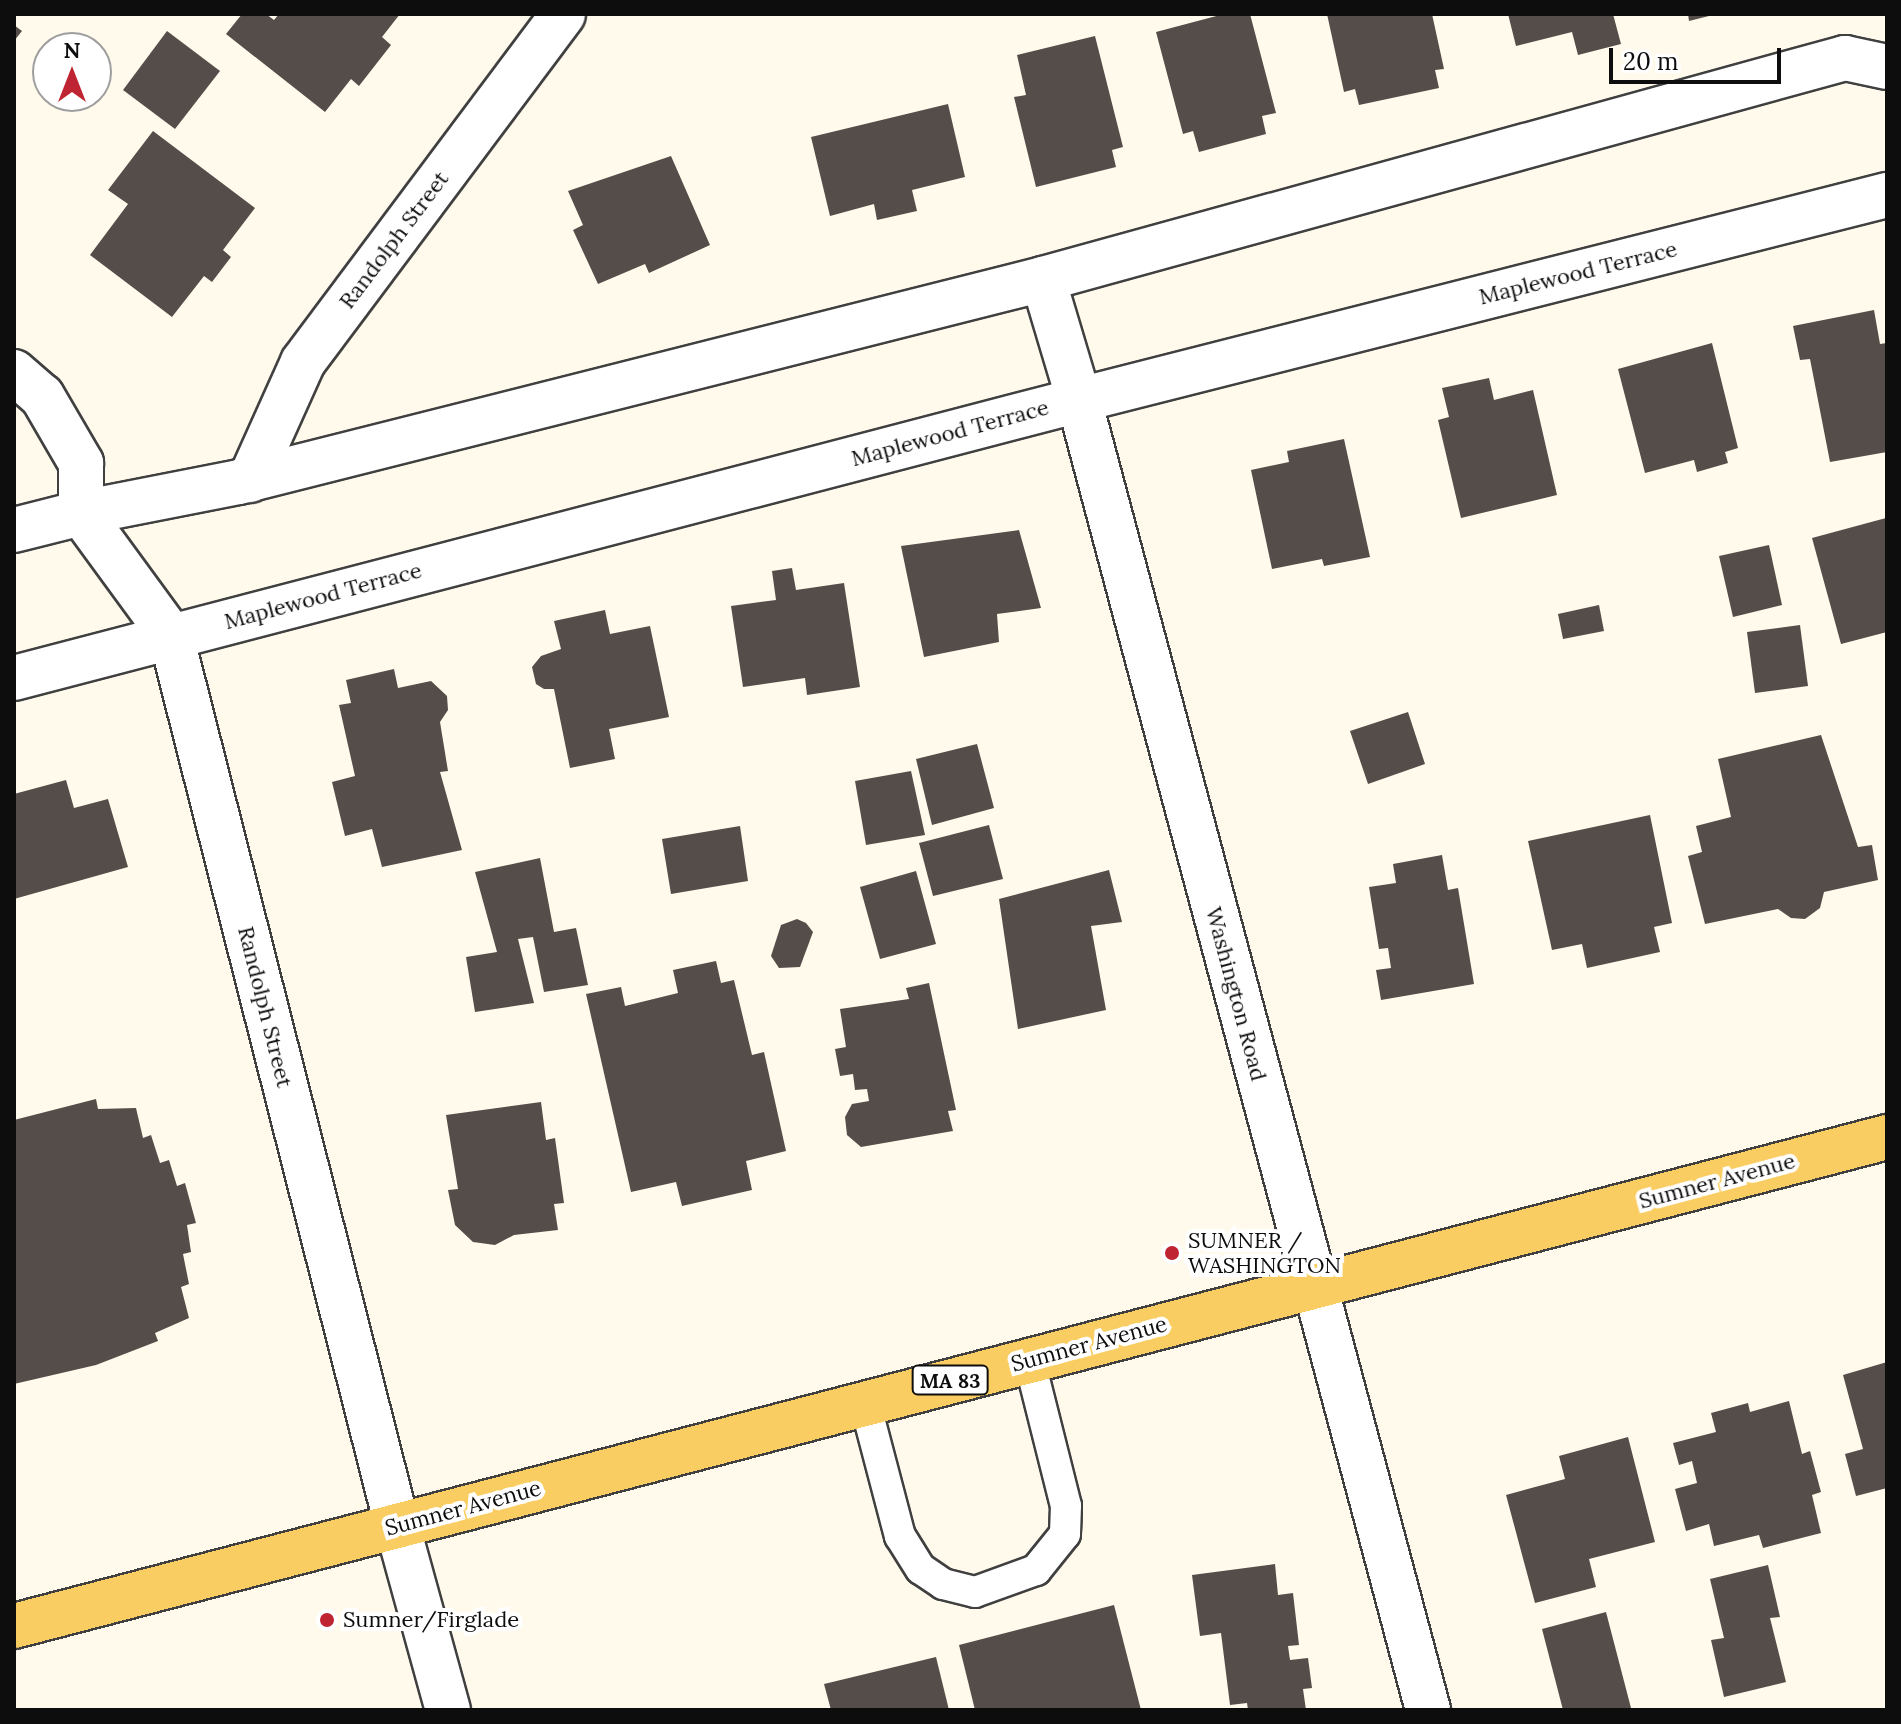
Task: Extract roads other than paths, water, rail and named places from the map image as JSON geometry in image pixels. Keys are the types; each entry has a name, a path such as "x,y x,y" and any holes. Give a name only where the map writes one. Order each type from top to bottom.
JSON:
{"main road":[{"name":"Sumner Avenue","path":"14,1626 1887,1137"}],"street":[{"name":"Randolph Street","path":"250,480 303,362 563,14"},
{"path":"14,530 81,513 250,480 1043,279 1845,58 1887,67"},
{"name":"Maplewood Terrace","path":"14,678 1079,400 1887,195"},
{"name":"Washington Road","path":"1043,279 1079,400 1428,1710"},
{"path":"14,372 42,396 81,463 81,513"},
{"path":"14,507 81,513"},
{"name":"Randolph Street","path":"81,513 171,636 397,1525 448,1710"}],"lane":[{"path":"865,1403 900,1536 921,1569 943,1584 975,1592 1036,1570 1065,1534 1066,1506 1029,1359"}],"place":[{"name":"SUMNER / WASHINGTON","path":"1172,1253"},
{"name":"Sumner/Firglade","path":"327,1620"}]}
